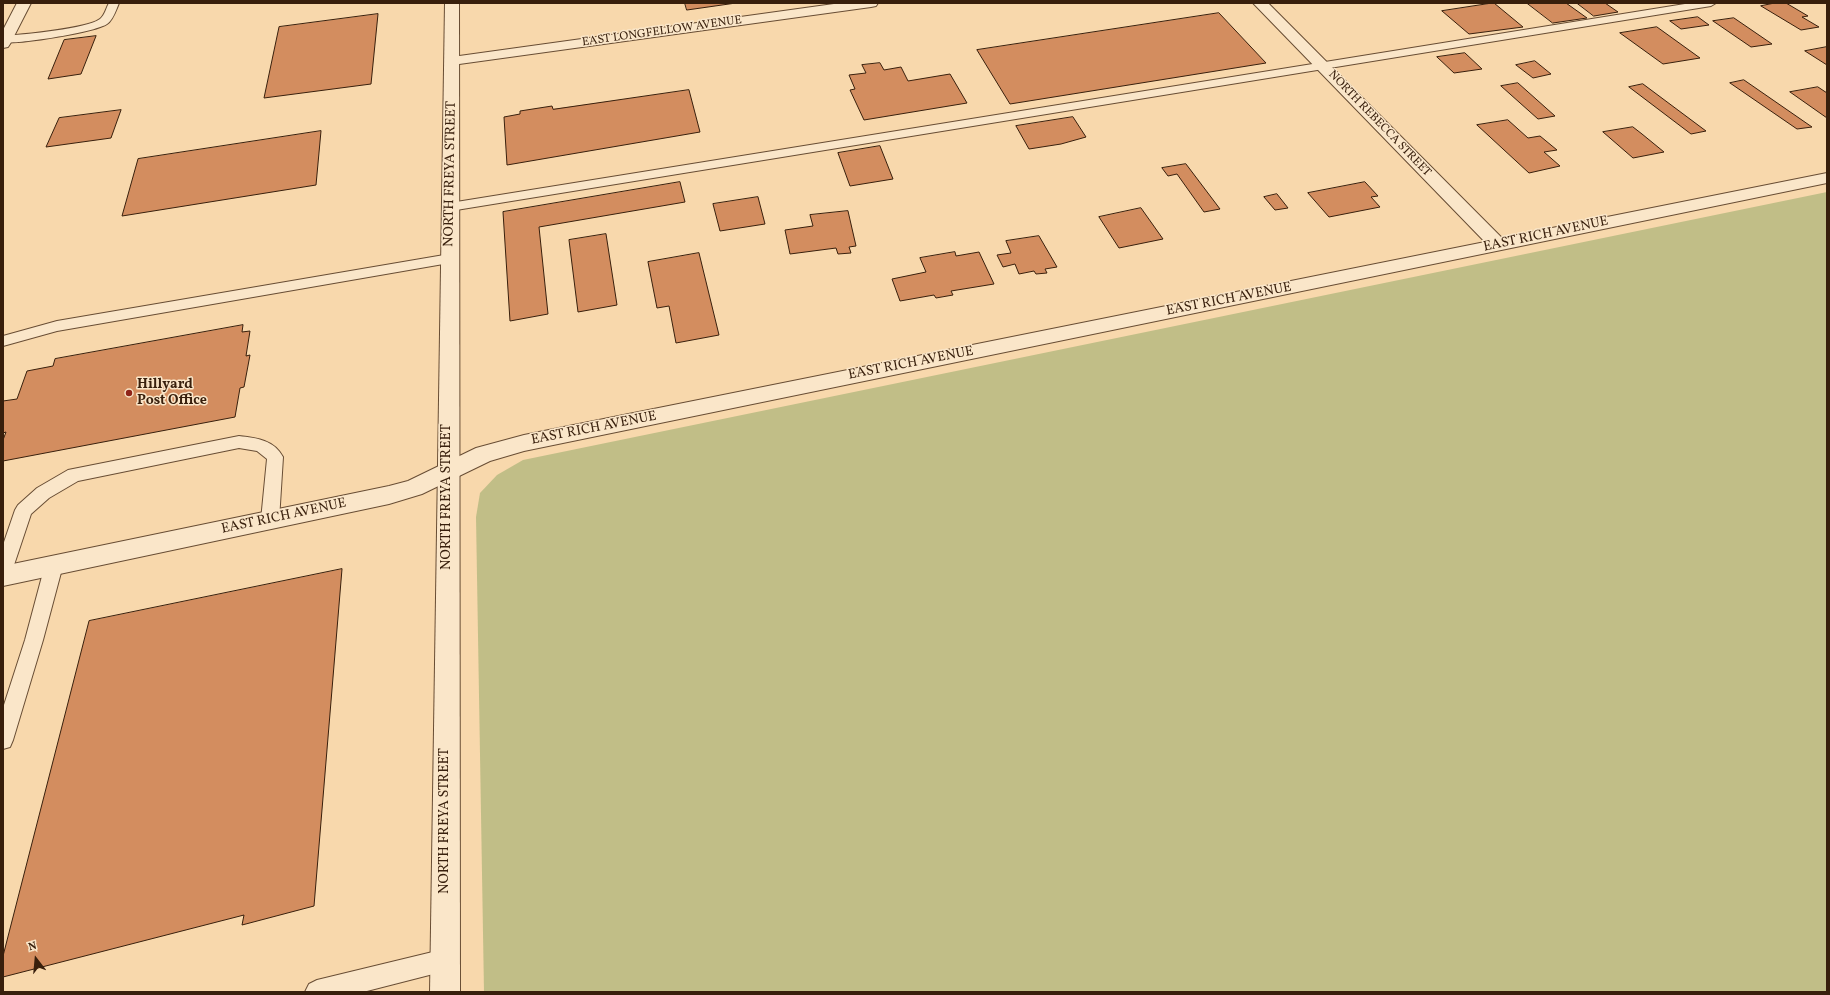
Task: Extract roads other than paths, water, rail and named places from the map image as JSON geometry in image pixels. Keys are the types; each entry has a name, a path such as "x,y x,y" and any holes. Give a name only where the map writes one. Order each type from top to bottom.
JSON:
{"street":[{"path":"4,42 24,3"},
{"name":"NORTH FREYA STREET","path":"445,992 447,471 452,3"},
{"name":"EAST LONGFELLOW AVENUE","path":"452,61 871,3"},
{"name":"NORTH REBECCA STREET","path":"1260,3 1498,245"},
{"name":"EAST RICH AVENUE","path":"3,576 389,495 414,488 484,454 524,443 1827,178"}],"lane":[{"path":"4,42 102,23 108,17 114,3"},
{"path":"450,207 1712,3"},
{"path":"3,341 57,326 450,259"},
{"path":"3,571 24,510 43,494 74,475 239,442 261,445 275,457 270,520"},
{"path":"3,740 34,640 54,566"},
{"path":"316,992 445,960"}],"place":[{"name":"Hillyard Post Office","path":"129,393"}]}
